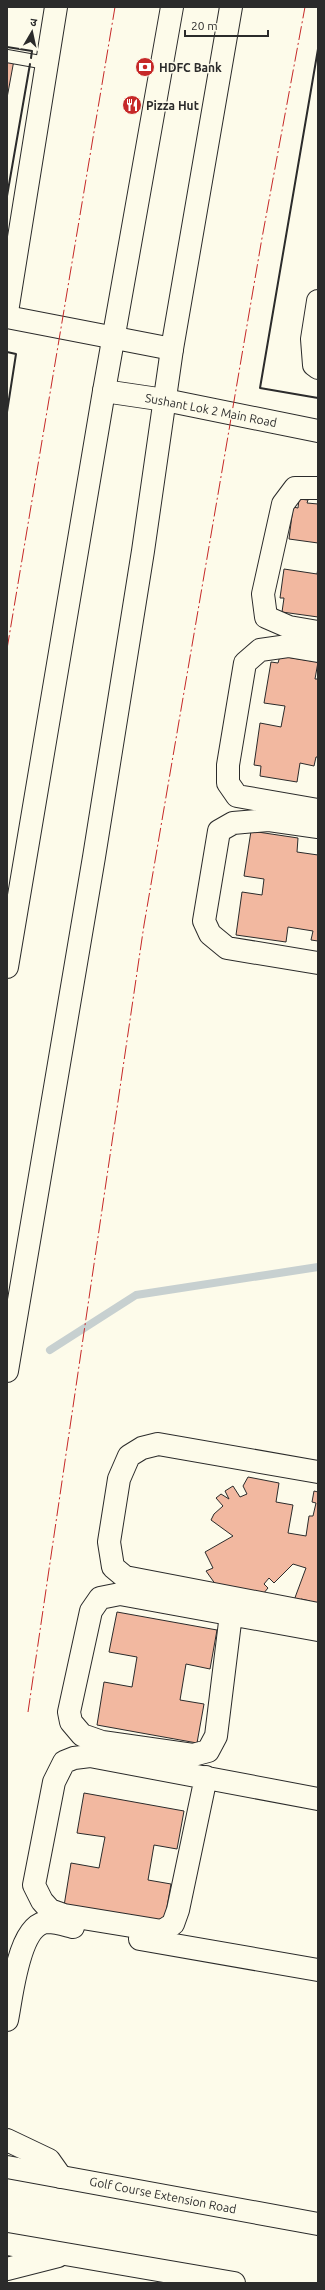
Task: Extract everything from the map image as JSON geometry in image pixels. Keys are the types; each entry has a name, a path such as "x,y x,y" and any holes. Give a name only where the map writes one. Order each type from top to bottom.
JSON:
{"street":[{"path":"7,312 56,7"},
{"path":"7,967 104,391 172,7"},
{"path":"7,1371 95,849 172,348 231,7"},
{"path":"318,301 312,340 314,365 318,368"},
{"path":"7,317 172,348"},
{"name":"Sushant Lok 2 Main Road","path":"104,391 165,400 318,431"},
{"path":"318,488 295,488 283,504 263,594 266,617 289,626 318,632"},
{"path":"318,651 288,646 260,650 245,663 228,765 228,783 237,796 318,810"},
{"path":"318,828 269,820 233,823 219,831 204,922 210,934 228,948 318,964"},
{"path":"318,1472 158,1444 142,1448 129,1456 119,1479 109,1542 113,1567 125,1577 318,1614"},
{"path":"231,1614 216,1736 208,1750 193,1755 102,1742 82,1735 71,1722 70,1712 91,1611 100,1598 120,1594 231,1614 318,1630"},
{"path":"206,1777 178,1910 173,1924 162,1931 64,1915 50,1910 42,1902 34,1885 54,1782 64,1762 74,1758 90,1756 206,1777 318,1799"},
{"path":"7,2020 23,1943 30,1931 47,1922 318,1970"},
{"path":"7,2140 49,2160 61,2177"},
{"name":"Golf Course Extension Road","path":"7,2167 318,2224"},
{"path":"7,2244 234,2283"},
{"path":"7,2269 67,2254"}],"lane":[{"path":"7,56 46,62"}],"building":[{"path":"7,59 14,60 7,98"},
{"path":"299,499 308,500 307,503 318,504 318,543 289,539 293,507 298,508"},
{"path":"318,568 318,617 282,612 284,598 280,598 284,569 317,574"},
{"path":"280,656 318,662 315,679 318,679 318,757 316,757 314,766 300,763 297,782 260,776 261,766 254,765 260,723 281,727 285,706 264,703 271,662 278,663"},
{"path":"251,831 298,838 297,852 318,855 318,941 311,940 313,931 288,927 286,942 236,935 242,892 262,895 264,879 244,876"},
{"path":"248,1477 279,1483 276,1502 293,1505 288,1533 306,1536 309,1516 313,1516 316,1503 312,1502 314,1491 318,1492 318,1609 309,1607 310,1601 301,1599 300,1604 293,1603 306,1568 293,1564 274,1583 269,1578 264,1584 268,1588 263,1594 221,1592 206,1571 213,1568 205,1552 233,1536 211,1520 214,1514 223,1506 216,1498 221,1494 229,1499 225,1491 233,1486 240,1497 247,1494 243,1486"},
{"path":"117,1612 217,1630 210,1669 186,1664 180,1700 204,1704 197,1743 97,1725 104,1682 132,1687 137,1657 109,1652"},
{"path":"84,1793 184,1811 177,1849 154,1845 148,1880 171,1884 164,1924 64,1906 71,1863 99,1868 105,1837 77,1833"}],"waterway":[{"path":"50,1350 136,1295 318,1267"}],"wall":[{"path":"7,47 32,51 31,58"},
{"path":"318,49 260,388 318,398"},
{"path":"7,196 30,64"},
{"path":"7,352 16,354 7,412"}],"power":[{"path":"7,649 115,7"},
{"path":"28,1712 144,925 262,238 305,7"}],"place":[{"name":"HDFC Bank","path":"145,67"},
{"name":"Pizza Hut","path":"132,105"}]}
